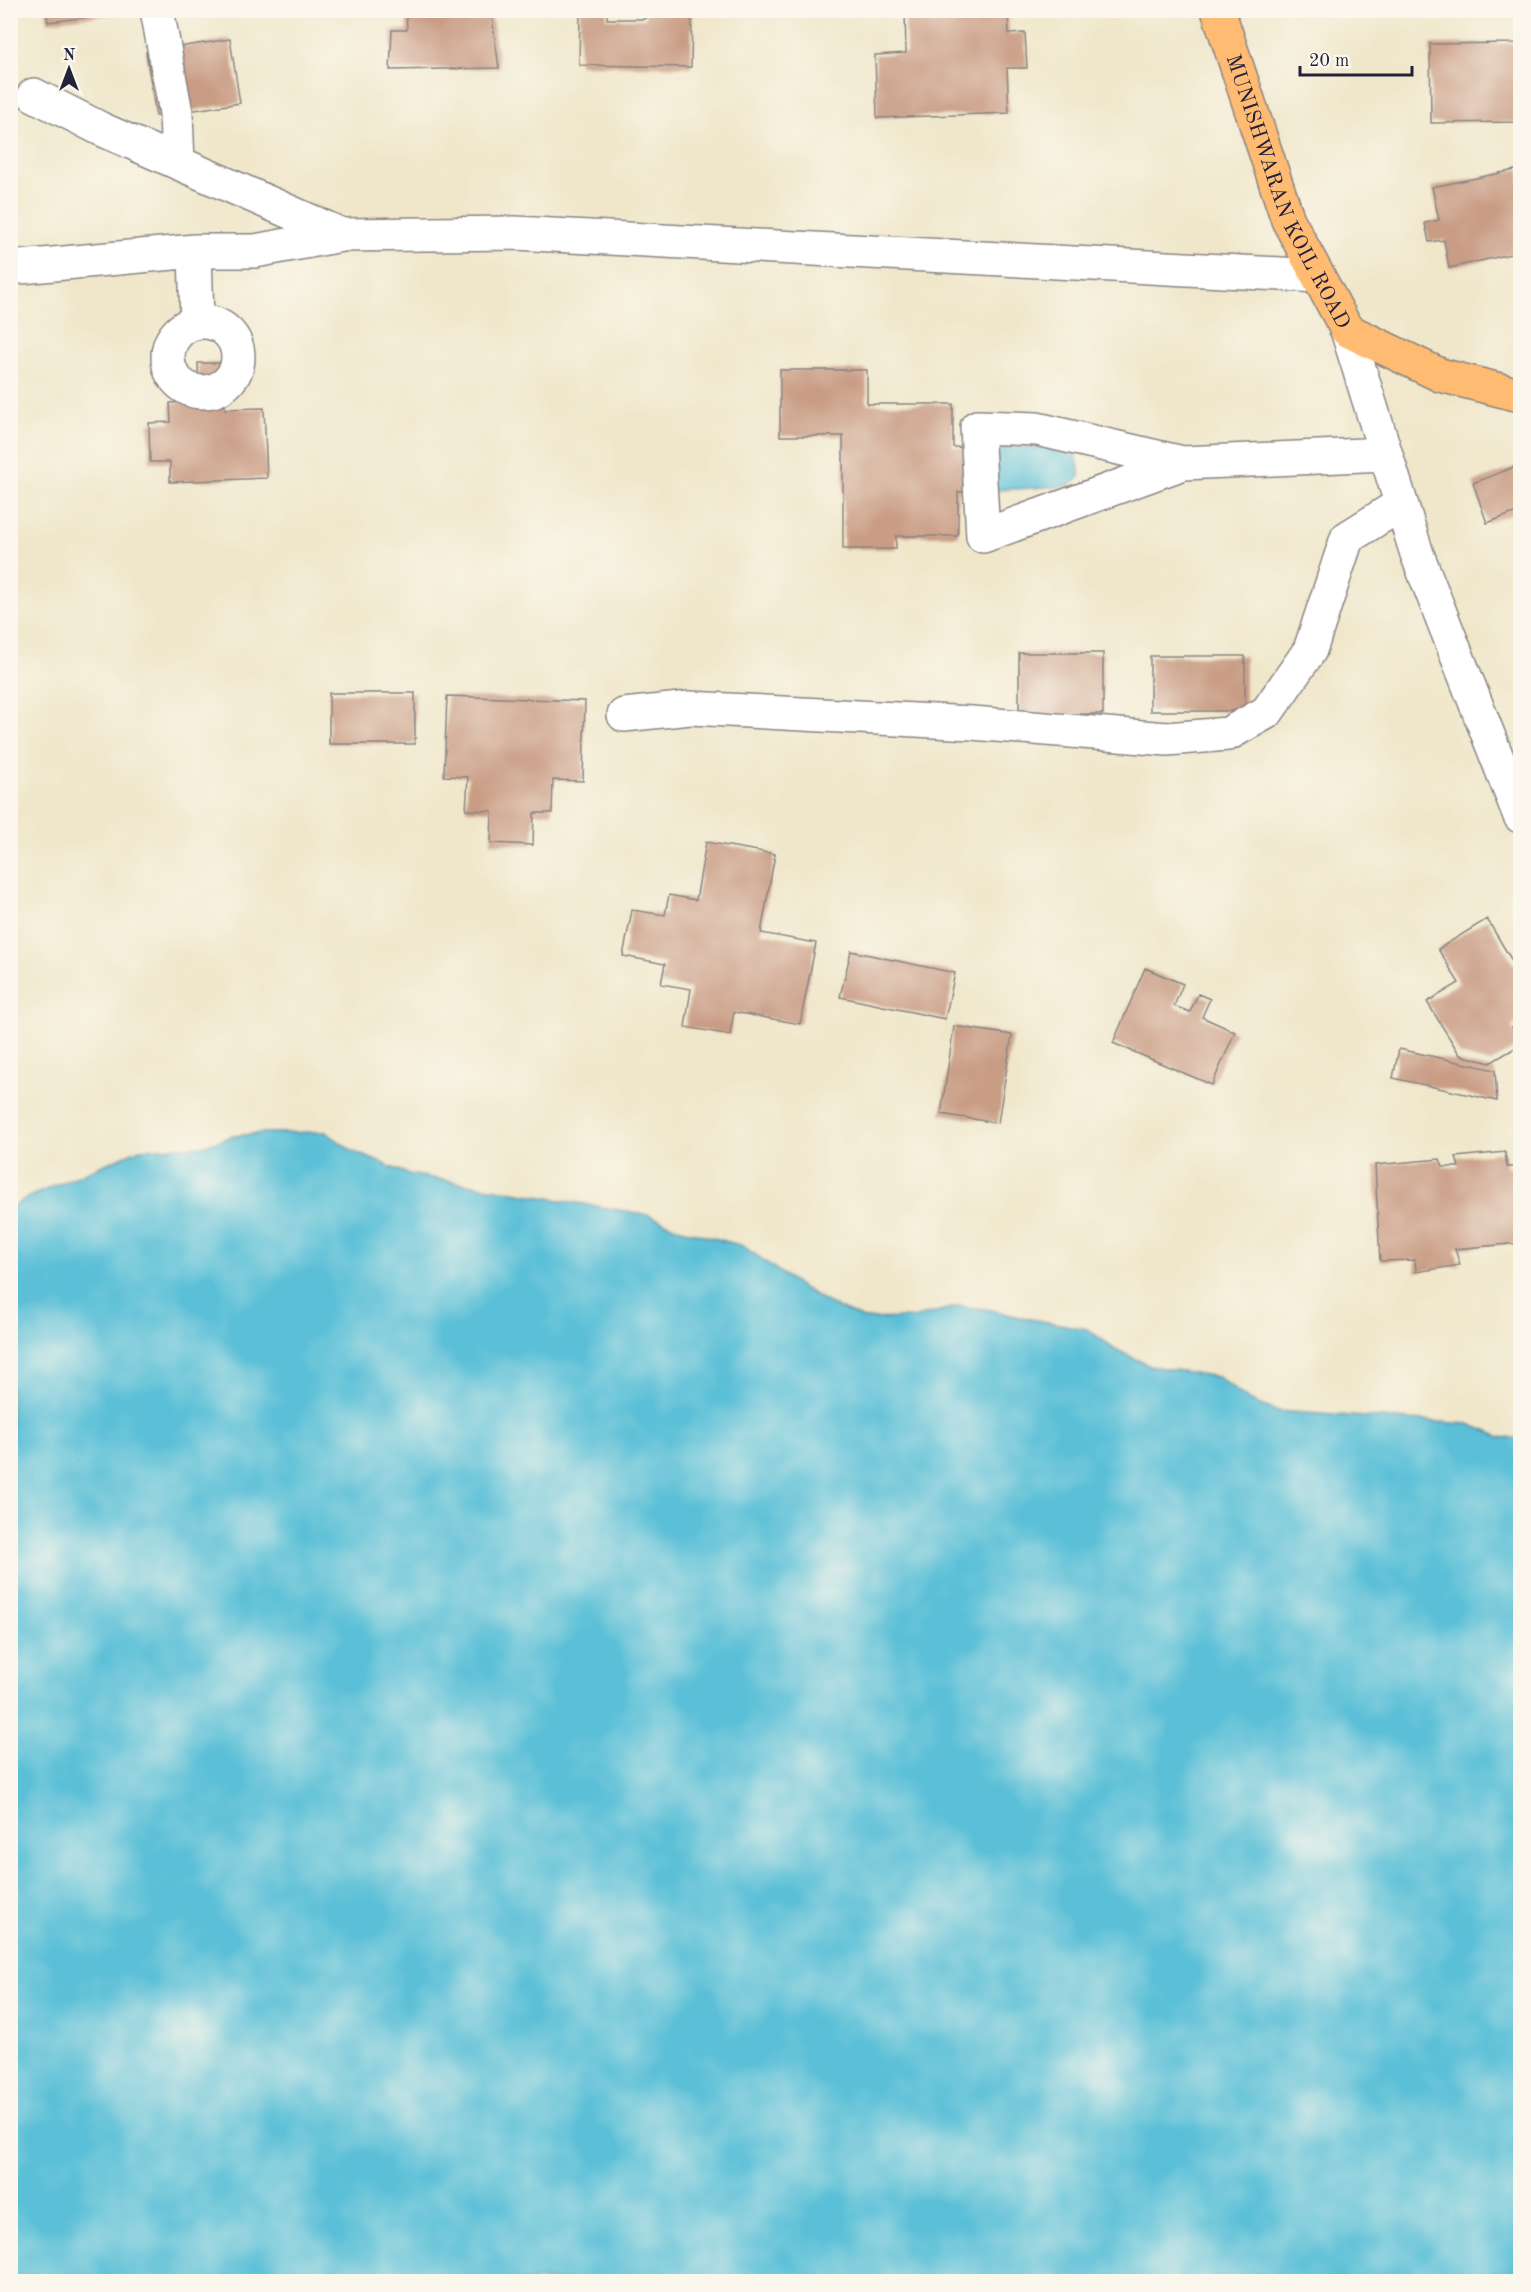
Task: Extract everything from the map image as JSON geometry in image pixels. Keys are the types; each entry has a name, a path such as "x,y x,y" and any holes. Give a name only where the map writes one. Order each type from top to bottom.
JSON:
{"main road":[{"name":"MUNISHWARAN KOIL ROAD","path":"1218,10 1288,220 1347,330 1440,375 1521,395"}],"street":[{"path":"157,10 176,113 178,163"},
{"path":"34,94 101,129 342,235"},
{"path":"10,268 195,251 255,251 342,235 515,233 1318,276"},
{"path":"195,251 197,322"},
{"path":"1347,330 1417,554 1521,816"},
{"path":"1183,463 983,536 977,428 1037,429 1183,463 1385,454"},
{"path":"624,715 690,708 972,723 1167,739 1228,734 1267,712 1310,650 1347,538 1401,504"}],"water":[{"path":"1061,447 1074,455 1079,467 1079,478 1068,486 976,491 976,448"},
{"path":"326,1132 352,1151 408,1174 648,1215 681,1229 743,1246 801,1287 830,1304 864,1319 912,1318 960,1306 992,1310 1087,1329 1117,1350 1150,1366 1218,1377 1250,1401 1276,1411 1469,1424 1501,1437 1520,1440 1520,2281 11,2281 11,1208 29,1197 140,1149 202,1146 233,1136 264,1133"}],"building":[{"path":"46,10 132,10 132,12 48,22"},
{"path":"406,10 491,10 499,68 390,70 392,30 407,30"},
{"path":"580,10 607,10 607,19 645,19 645,10 692,10 691,67 579,65"},
{"path":"829,10 887,10 887,13 829,13"},
{"path":"905,10 1008,10 1009,34 1025,33 1027,68 1007,68 1009,113 877,118 875,55 906,53"},
{"path":"1520,11 1520,122 1431,123 1430,44 1517,43 1517,13"},
{"path":"230,39 240,103 156,116 146,52"},
{"path":"1520,169 1520,252 1449,268 1444,240 1429,242 1425,223 1439,220 1432,187"},
{"path":"198,363 223,363 225,409 264,408 267,478 170,482 170,462 150,462 149,423 171,422 170,403 199,401"},
{"path":"780,370 867,370 867,404 953,404 953,447 976,448 976,491 958,492 958,536 896,536 896,549 843,549 843,436 780,436"},
{"path":"1514,467 1520,483 1520,511 1487,523 1473,483"},
{"path":"1019,653 1103,653 1103,714 1019,714"},
{"path":"1150,656 1245,656 1245,711 1150,711"},
{"path":"329,693 415,693 415,744 329,744"},
{"path":"447,696 585,701 583,781 553,780 552,813 534,813 533,845 491,843 492,811 466,810 468,777 444,776"},
{"path":"706,842 775,854 761,933 816,943 800,1024 734,1012 730,1035 685,1027 691,989 661,984 665,964 623,956 632,910 665,915 669,895 696,900"},
{"path":"1487,919 1520,974 1520,1021 1512,1027 1520,1045 1490,1063 1460,1055 1427,1002 1459,983 1438,949"},
{"path":"851,951 955,973 945,1019 840,997"},
{"path":"1145,968 1183,984 1174,1006 1190,1012 1198,994 1210,999 1202,1017 1235,1032 1212,1085 1113,1043"},
{"path":"954,1026 1012,1035 998,1123 941,1114"},
{"path":"1399,1049 1495,1070 1497,1101 1393,1078"},
{"path":"1505,1152 1507,1167 1520,1167 1520,1243 1455,1249 1460,1265 1416,1272 1415,1260 1380,1261 1375,1165 1440,1159 1443,1167 1459,1167 1456,1157"}]}
